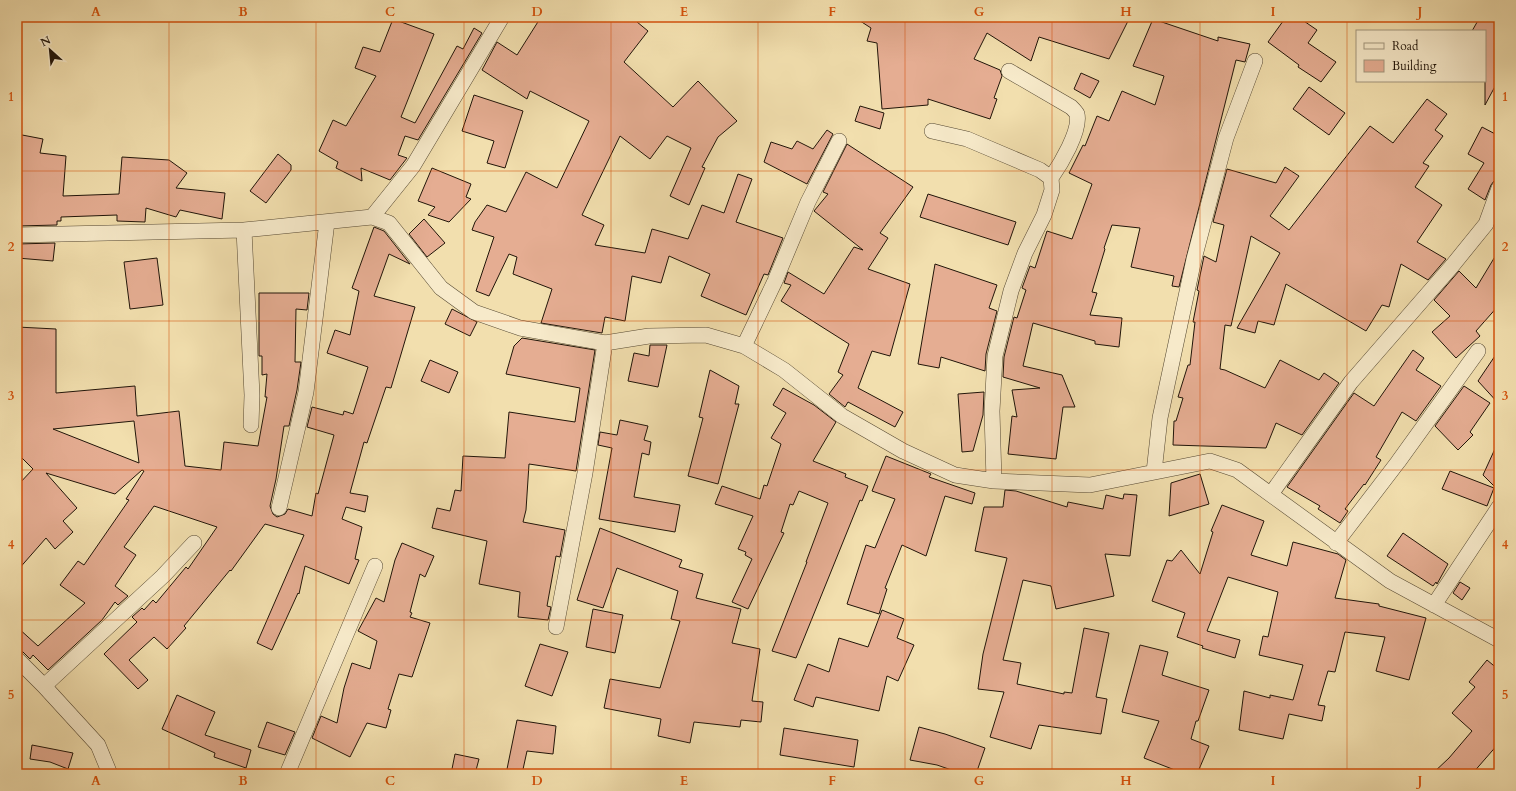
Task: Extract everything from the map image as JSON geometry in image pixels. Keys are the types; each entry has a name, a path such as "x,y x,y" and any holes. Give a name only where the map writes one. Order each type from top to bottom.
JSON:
{"street":[{"path":"372,217 413,166 502,17"},
{"path":"1154,472 1160,418 1194,259 1226,138 1255,61"},
{"path":"994,481 992,411 995,356 1011,291 1025,253 1044,215 1052,190 1051,178 1065,159 1077,125 1077,114 1071,107 1009,71"},
{"path":"932,131 967,139 1040,170 1051,178"},
{"path":"744,346 776,281 808,202 839,141"},
{"path":"1271,494 1351,382 1452,266 1486,224 1499,188"},
{"path":"17,235 244,230 372,217 389,222 441,288 474,312 520,328 605,343 649,336 706,336 744,346 784,370 842,416 903,451 955,475 994,481 1090,486 1210,460 1237,470 1271,494 1297,516 1390,581 1499,640"},
{"path":"279,508 306,392 327,222"},
{"path":"244,230 252,395 251,425"},
{"path":"556,627 585,473 605,343"},
{"path":"1336,543 1398,462 1478,351"},
{"path":"1434,605 1499,508"},
{"path":"44,686 162,576 194,543"},
{"path":"287,774 375,566"},
{"path":"17,659 98,745 110,774"}],"building":[{"path":"541,17 631,17 648,31 624,62 673,107 698,81 737,121 718,137 702,167 705,168 689,205 670,196 691,148 667,136 650,159 620,136 582,215 604,225 595,245 645,253 652,229 688,239 702,205 724,213 738,174 752,179 736,222 783,238 768,275 764,274 746,315 701,296 710,274 669,256 661,283 632,276 625,321 605,317 602,333 541,323 552,289 513,274 517,257 509,254 489,296 476,291 494,237 472,230 475,222 487,205 506,212 526,172 557,188 589,121 530,91 527,99 482,70 497,42 517,55"},
{"path":"854,17 1130,17 1109,59 1039,37 1031,61 987,33 974,59 1000,70 1002,76 994,98 997,99 990,119 928,99 928,105 882,109 877,43 867,41 871,28"},
{"path":"1286,17 1298,17 1317,30 1308,43 1336,62 1321,82 1298,67 1299,65 1268,42"},
{"path":"1480,17 1484,17 1499,25 1499,79 1485,105 1486,30 1473,30"},
{"path":"393,19 434,34 401,117 415,123 457,46 463,49 474,28 482,33 418,140 405,136 398,155 407,158 390,180 361,168 362,181 336,168 338,162 319,151 333,120 346,126 376,76 355,68 363,47 380,52"},
{"path":"1153,19 1218,41 1218,37 1250,44 1245,62 1236,60 1179,287 1172,286 1174,276 1131,267 1140,228 1112,225 1092,292 1097,293 1090,315 1122,318 1119,347 1095,344 1095,341 1033,323 1023,366 1062,375 1075,407 1063,407 1056,459 1008,454 1012,416 1017,417 1012,390 1040,388 1003,377 1004,357 1014,317 1017,318 1026,290 1022,288 1030,266 1035,268 1047,231 1072,239 1092,184 1069,173 1083,145 1085,146 1097,116 1109,121 1122,91 1155,105 1164,76 1133,66"},
{"path":"1081,73 1099,81 1090,98 1074,89"},
{"path":"1309,87 1345,113 1329,135 1293,109"},
{"path":"474,95 523,111 505,168 487,163 494,141 462,131"},
{"path":"1427,99 1447,114 1435,130 1443,136 1423,163 1429,166 1415,187 1442,205 1417,242 1446,259 1428,280 1401,264 1389,307 1382,305 1366,331 1286,284 1274,325 1258,321 1255,333 1237,328 1280,253 1251,236 1231,326 1225,325 1220,369 1265,388 1280,360 1319,380 1324,373 1339,383 1302,435 1276,423 1266,448 1173,445 1174,421 1176,421 1183,398 1178,397 1188,365 1190,365 1195,322 1193,322 1199,291 1197,290 1204,256 1216,262 1224,225 1213,222 1227,169 1276,183 1285,167 1299,176 1270,216 1289,230 1370,126 1393,143"},
{"path":"860,106 884,113 880,129 855,121"},
{"path":"1482,127 1499,136 1499,179 1494,181 1491,185 1485,200 1468,189 1484,163 1468,154"},
{"path":"827,130 833,134 807,184 764,162 771,142 792,149 797,141 813,149"},
{"path":"17,134 43,139 40,153 66,156 63,196 119,194 122,157 169,160 187,173 176,188 225,193 222,219 180,210 176,217 146,208 145,222 117,221 117,215 61,217 61,221 57,221 57,225 17,226"},
{"path":"847,144 913,187 880,233 888,238 868,269 910,284 890,356 872,351 858,388 903,412 895,427 848,402 845,407 829,394 843,375 838,372 849,344 781,301 791,285 784,283 788,272 824,294 854,247 863,250 814,211 828,194 823,192"},
{"path":"278,154 291,165 291,170 266,203 250,191"},
{"path":"432,168 471,184 466,197 471,199 449,222 428,215 435,207 418,201"},
{"path":"928,194 1016,222 1008,245 920,217"},
{"path":"424,219 445,243 427,257 409,234"},
{"path":"374,227 384,231 410,264 389,254 374,296 415,307 391,388 386,387 367,443 364,442 350,493 368,496 365,512 346,507 342,519 362,527 355,559 359,560 349,584 305,566 299,594 298,593 272,650 257,643 304,535 265,524 231,571 230,570 184,626 186,628 167,649 154,637 129,660 148,680 138,689 104,654 137,622 132,617 142,608 144,610 153,600 156,603 186,567 188,569 217,527 154,506 124,547 136,555 115,586 128,596 118,605 115,602 102,620 48,670 33,655 30,659 23,652 17,650 17,627 38,646 85,603 60,585 78,561 84,565 129,500 126,499 144,471 142,470 115,494 46,473 77,508 63,521 73,532 55,549 46,538 17,571 17,486 33,469 17,453 17,327 56,329 56,393 135,386 137,416 179,411 185,466 221,470 224,442 258,446 267,397 265,397 267,374 262,375 262,356 259,356 259,293 309,293 307,310 296,309 295,362 301,362 297,390 289,426 284,426 276,479 270,506 273,514 277,517 285,514 288,509 312,516 316,493 318,494 334,435 307,427 312,407 343,415 344,411 353,414 368,367 327,353 335,330 350,335 359,291 352,288","holes":["134,421 139,463 53,429"]},
{"path":"55,243 53,261 17,258 17,244"},
{"path":"1499,250 1499,305 1476,331 1480,336 1456,358 1432,332 1450,316 1434,300 1459,271 1476,288"},
{"path":"157,258 163,305 130,309 124,262"},
{"path":"935,264 997,285 989,308 997,311 986,354 985,371 941,357 939,368 918,364"},
{"path":"452,309 477,322 470,336 445,324"},
{"path":"522,338 595,350 576,471 529,464 526,510 523,522 565,530 560,557 556,556 547,606 551,607 548,620 518,617 520,592 479,584 487,541 432,528 437,508 450,511 455,490 461,491 463,456 505,458 509,412 575,422 580,388 506,374 514,346"},
{"path":"650,345 667,345 658,387 628,381 634,353 649,356"},
{"path":"1413,350 1424,358 1416,370 1441,386 1416,421 1402,412 1376,457 1381,460 1365,485 1364,484 1345,509 1348,511 1340,523 1318,509 1320,506 1287,487 1354,393 1374,406"},
{"path":"1499,350 1499,404 1478,381"},
{"path":"430,360 458,372 449,393 421,381"},
{"path":"710,370 739,386 735,404 739,404 718,484 688,476 703,418 699,417"},
{"path":"1464,386 1490,403 1470,432 1473,435 1458,450 1435,426"},
{"path":"783,388 814,405 836,422 813,461 846,474 845,477 868,486 862,501 860,500 796,658 772,651 807,562 828,503 799,491 793,505 790,504 781,532 784,533 748,609 732,602 752,559 745,555 746,552 738,549 753,516 715,504 722,486 760,499 764,485 767,486 781,444 771,438 786,413 773,405"},
{"path":"984,392 983,415 973,451 962,452 958,394"},
{"path":"620,420 648,426 644,440 651,442 649,455 642,453 634,497 680,505 675,532 599,519 612,448 598,445 600,432 617,435"},
{"path":"1499,440 1499,491 1483,475"},
{"path":"886,456 931,474 929,477 975,493 972,504 945,496 926,556 902,545 885,588 887,589 879,614 847,604 866,545 875,548 895,499 872,491"},
{"path":"1450,471 1494,488 1487,506 1442,489"},
{"path":"1200,474 1209,504 1169,516 1171,483"},
{"path":"1005,490 1016,491 1067,507 1068,502 1103,509 1106,495 1123,499 1124,494 1137,495 1130,556 1105,554 1114,596 1056,609 1051,586 1023,580 1003,660 1021,663 1017,684 1064,694 1064,692 1072,693 1084,628 1109,633 1096,697 1107,699 1101,734 1039,725 1031,749 990,737 1004,692 978,689 983,654 1007,558 975,551 984,507 1003,507"},
{"path":"1222,505 1264,521 1251,555 1287,566 1293,542 1338,554 1346,560 1335,598 1379,604 1379,606 1426,618 1409,680 1376,671 1385,637 1345,632 1335,672 1328,671 1318,705 1325,706 1322,721 1289,714 1283,739 1239,730 1244,691 1270,698 1270,695 1293,700 1303,665 1259,655 1263,636 1268,637 1278,592 1228,577 1207,631 1240,640 1235,658 1202,648 1203,646 1177,637 1185,613 1152,601 1167,560 1172,561 1181,550 1200,574 1213,532 1211,531"},
{"path":"600,528 682,560 679,567 703,574 696,598 741,609 732,643 760,649 752,701 763,702 761,722 741,720 740,727 694,722 690,743 658,736 661,719 604,708 610,679 660,688 680,621 671,619 678,591 617,568 603,608 577,600"},
{"path":"1403,533 1448,564 1437,584 1436,582 1433,586 1387,556"},
{"path":"402,543 434,556 425,577 420,574 410,612 412,613 410,617 430,623 412,677 399,674 388,709 391,710 386,728 367,723 350,757 312,738 321,716 337,723 344,688 352,663 370,669 377,641 358,631 376,598 384,602 395,560"},
{"path":"1460,582 1470,588 1462,600 1453,593"},
{"path":"593,609 623,615 615,653 586,647"},
{"path":"882,610 904,619 897,638 914,645 898,681 887,676 879,711 816,697 813,707 794,700 808,664 829,672 839,638 868,647"},
{"path":"540,644 568,652 552,696 525,686"},
{"path":"1140,645 1168,652 1162,675 1209,690 1198,721 1196,721 1191,739 1209,746 1197,774 1185,774 1144,758 1159,721 1122,712"},
{"path":"1487,660 1499,670 1499,743 1472,774 1432,774 1449,758 1472,731 1452,713 1475,687 1469,682"},
{"path":"177,695 215,712 205,735 251,750 246,768 214,757 215,753 162,729"},
{"path":"517,720 556,726 553,754 527,751 522,774 506,774"},
{"path":"267,722 295,732 285,755 258,747"},
{"path":"919,727 945,734 985,748 976,774 963,774 937,765 910,760"},
{"path":"784,728 858,740 854,767 780,755"},
{"path":"32,745 73,753 68,769 50,762 30,759"},
{"path":"455,754 479,759 475,774 451,774"}]}
